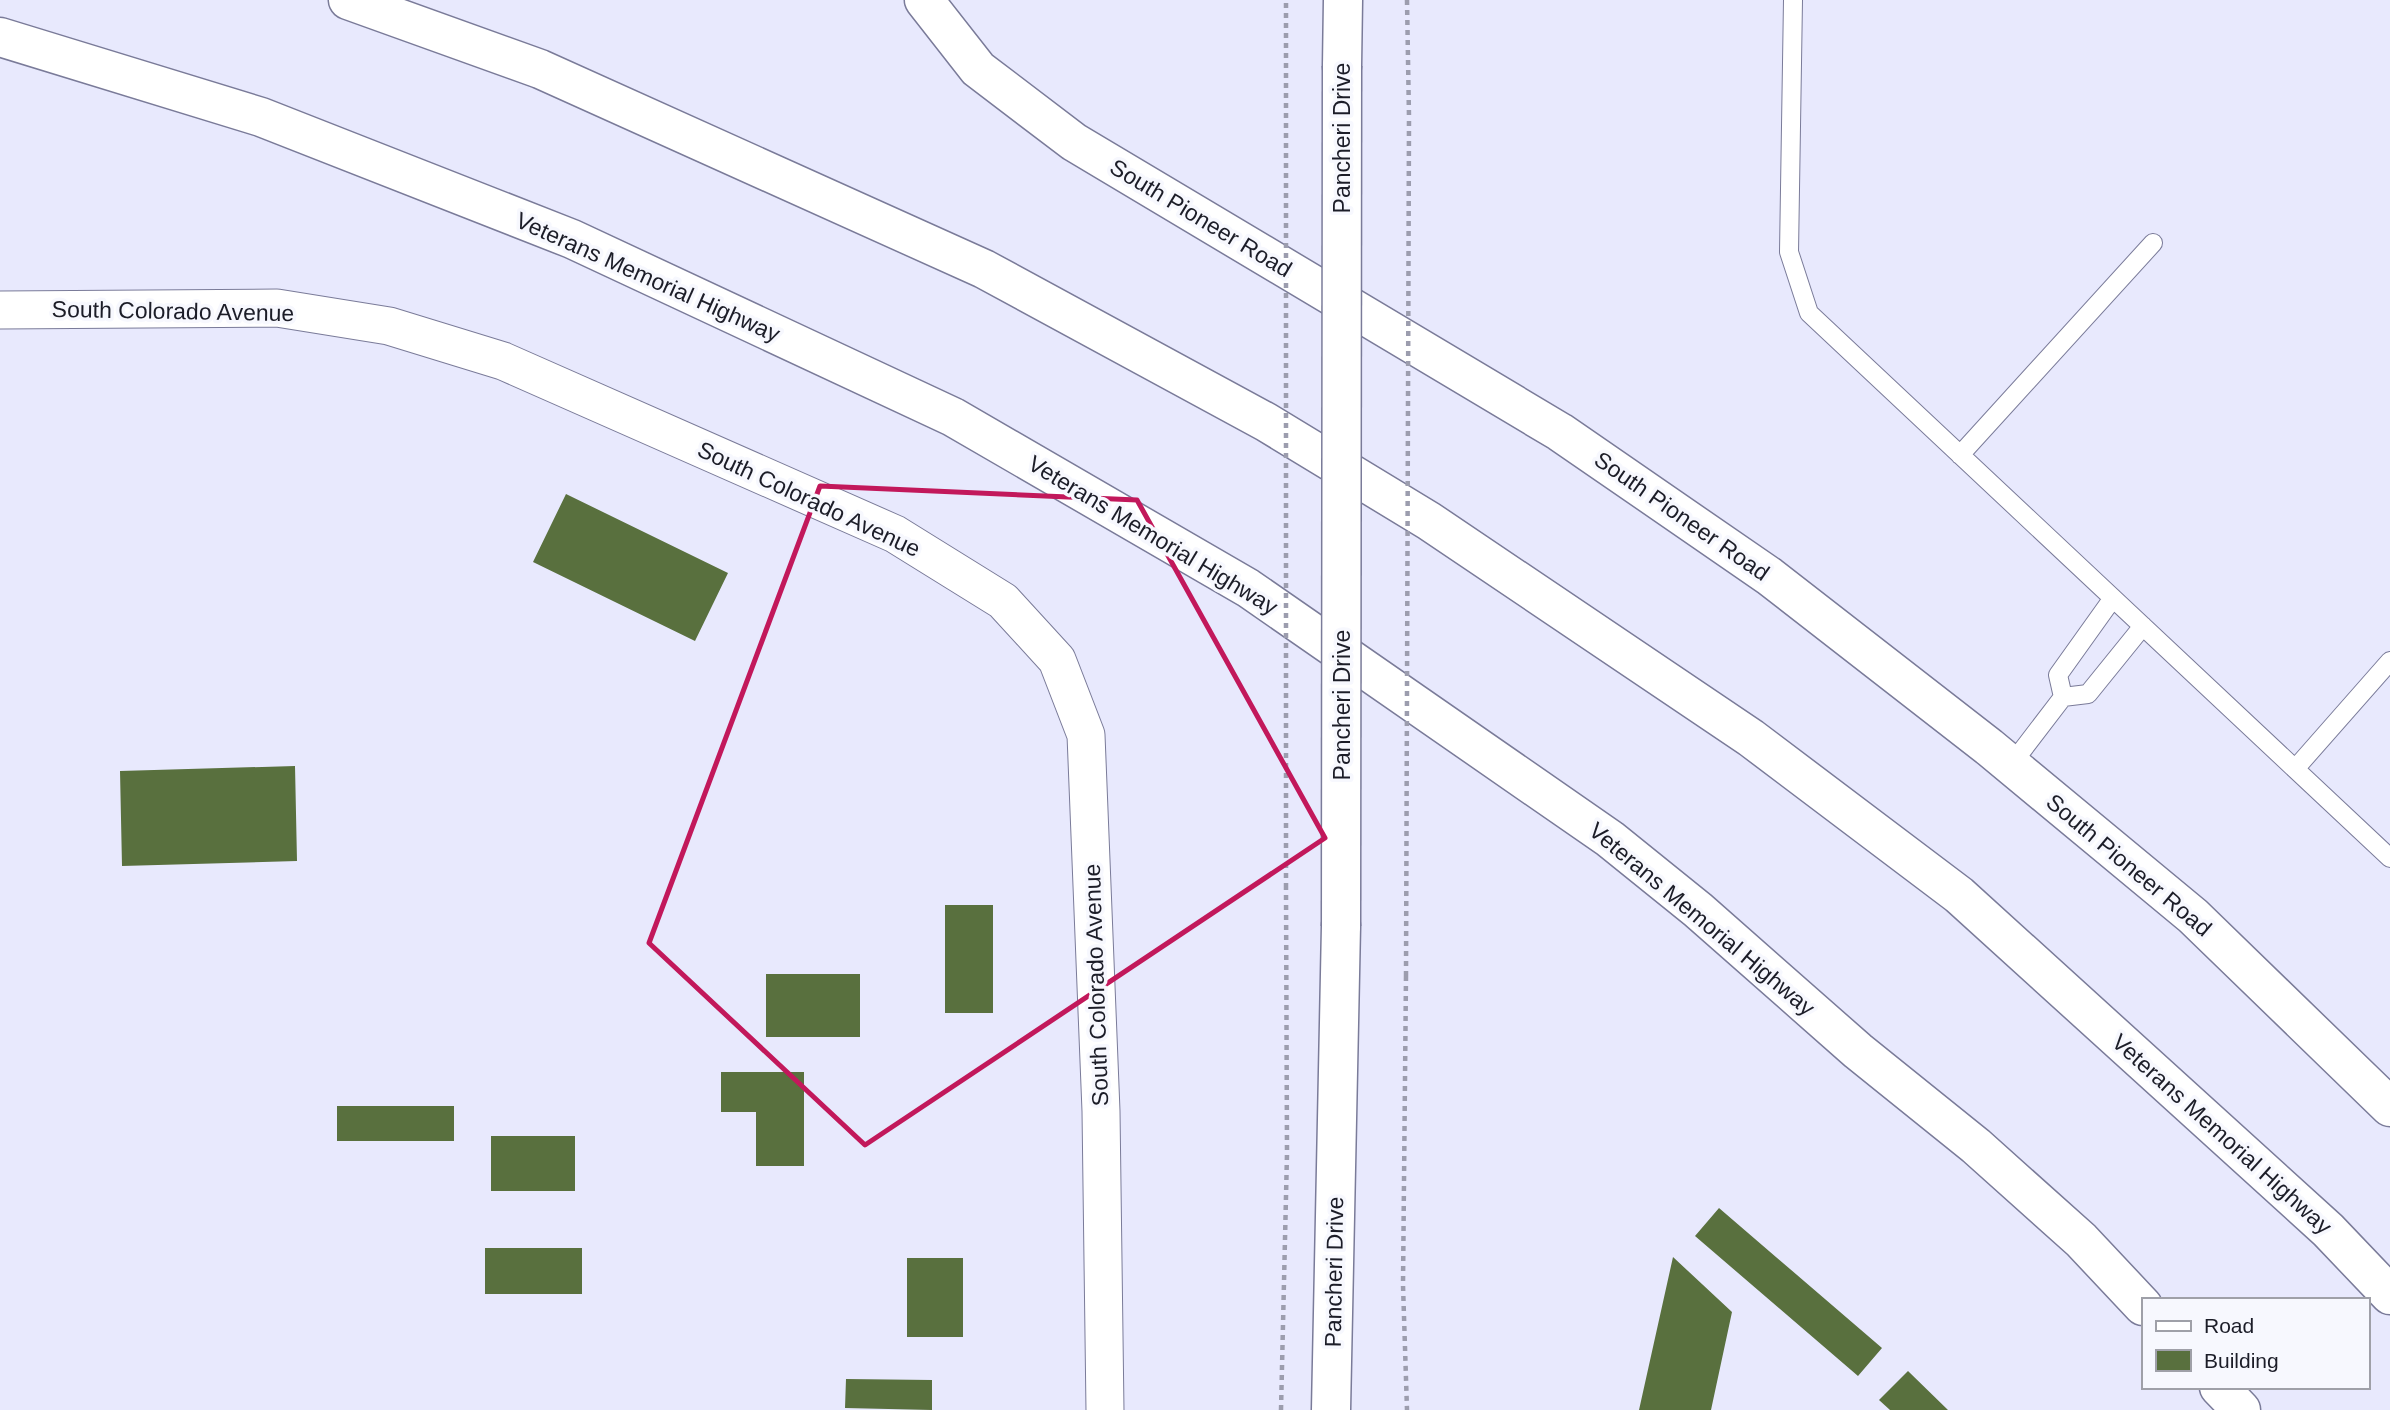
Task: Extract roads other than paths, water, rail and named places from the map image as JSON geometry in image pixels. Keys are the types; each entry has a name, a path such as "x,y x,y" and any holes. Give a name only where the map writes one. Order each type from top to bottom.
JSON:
{"main road":[{"name":"Veterans Memorial Highway","path":"348,0 540,69 984,269 1266,422 1429,521 1751,738 1959,895 2328,1230 2390,1295"},
{"name":"South Pioneer Road","path":"924,0 978,69 1074,142 1560,432 1769,576 2011,765 2193,916 2390,1107"},
{"name":"Pancheri Drive","path":"1331,1410 1341,926 1343,0"},
{"name":"Veterans Memorial Highway","path":"0,37 261,117 572,239 953,417 1248,588 1610,839 1698,910 1858,1051 1976,1146 2081,1240 2142,1305"},
{"path":"2221,1389 2241,1410"}],"street":[{"name":"South Colorado Avenue","path":"0,310 277,308 388,326 503,361 895,534 1003,601 1057,660 1086,735 1101,1111 1105,1410"}],"lane":[{"path":"1793,0 1789,252 1809,313 2390,858"},
{"path":"1960,455 2153,243"},
{"path":"2063,697 2058,675 2113,598"},
{"path":"2011,765 2063,697 2088,694 2143,626"},
{"path":"2295,769 2390,661"}]}
